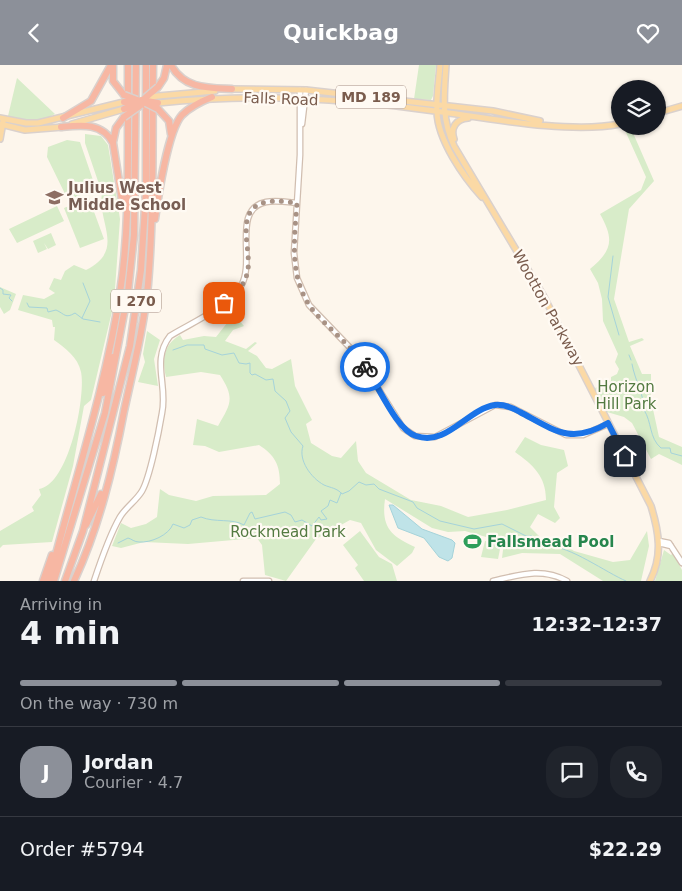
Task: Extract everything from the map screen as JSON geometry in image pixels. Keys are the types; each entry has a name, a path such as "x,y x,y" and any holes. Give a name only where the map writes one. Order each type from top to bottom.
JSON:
{"highway":[{"path":"112,65 113,81 124,102"},
{"path":"63,118 91,101 112,65"},
{"name":"I 270","path":"42,581 65,516 87,440 113,328 124,254 128,65"},
{"name":"I 270","path":"54,581 105,413 123,322 134,235 136,65"},
{"name":"I 270","path":"65,581 83,531 130,346 141,270 146,191 146,65"},
{"name":"I 270","path":"74,581 100,512 114,461 140,339 148,286 151,240 153,65"},
{"path":"124,254 123,205 113,143 116,128 124,117 158,87 164,78 167,65"},
{"path":"171,65 179,76 194,85 203,88 232,89"},
{"path":"151,240 158,197 172,138 182,115 197,104 212,97"},
{"path":"124,102 158,103"},
{"path":"124,102 158,103"},
{"path":"158,103 169,121 172,138"},
{"path":"61,127 91,126 105,132 113,143"},
{"path":"87,440 123,322"},
{"path":"83,531 95,511 114,461"},
{"path":"49,581 65,516"}],"main road":[{"name":"Wootton Parkway","path":"440,65 440,105 450,137 552,312 651,507 659,542 657,563 650,581"},
{"name":"Wootton Parkway","path":"446,65 440,105 437,111 439,127 450,151 488,204"},
{"name":"Falls Road","path":"158,103 232,89 303,90 493,111 565,126"},
{"name":"Falls Road","path":"158,103 212,97 303,98 565,126 611,124"},
{"path":"1,122 26,123 63,118 124,102"},
{"path":"1,122 1,136 18,129 61,127 124,102"},
{"path":"666,111 682,106"},
{"path":"469,171 454,141 452,129 461,119 480,117"},
{"path":"1,122 18,129"}],"street":[{"path":"303,90 294,253 297,278 302,292 317,315 358,357 403,428 410,433 424,438 436,437 495,405 510,407 566,435 583,435 608,423"},
{"path":"94,581 119,518 138,498 145,484 163,411 165,395 160,357 164,344 170,336 233,297 242,285 248,268 246,223 254,208 270,201 297,203"},
{"path":"659,542 669,543 682,563"},
{"path":"493,581 530,572 551,574 567,581"},
{"path":"243,581 256,579 269,581"}],"green space":[{"path":"419,65 436,65 431,100 414,99"},
{"path":"17,78 55,114 37,123 8,116"},
{"path":"85,134 101,136 108,145 120,219 114,303 91,400 84,406 73,466 52,542 3,545 0,548 0,531 34,511 32,507 41,495 39,489 50,484 59,472 67,457 78,419 82,384 81,372 77,362 70,353 54,340 55,327 53,327 52,320 18,310 23,295 44,299 55,293 49,289 54,278 61,280 65,271 74,265 86,270 98,262 105,254 107,235 103,215 102,193 85,143"},
{"name":"Horizon Hill Park","path":"627,135 634,135 654,181 629,209 614,299 629,342 642,338 644,340 630,346 642,374 651,374 651,400 659,437 682,447 682,465 659,454 651,459 632,423 624,417 607,412 595,388 611,381 611,377 617,374 619,369 615,362 618,354 603,321 602,299 598,283 590,269 603,256 609,244 608,230 600,214 641,190 646,177"},
{"path":"67,140 80,142 96,189 68,200 47,157 48,147"},
{"path":"89,198 104,239 80,248 64,208"},
{"path":"57,206 64,221 17,243 9,229"},
{"path":"51,233 56,245 48,249 44,243 47,249 38,253 33,241"},
{"path":"0,287 16,294 10,310 4,314 0,307"},
{"name":"Rockmead Park","path":"231,318 238,319 244,326 233,330 225,341 246,349 255,342 257,343 248,351 257,356 266,368 272,369 291,359 295,386 312,420 306,424 311,443 332,456 341,458 356,441 358,461 366,473 411,500 441,506 468,517 546,500 544,484 541,478 533,467 515,452 525,437 541,445 564,450 568,466 557,473 554,507 560,518 555,523 538,514 530,527 542,539 560,542 574,551 613,562 630,560 647,531 649,546 641,581 603,581 560,554 522,553 502,558 504,542 465,531 448,532 432,528 385,499 386,524 400,539 415,547 412,553 397,566 376,550 361,523 350,520 316,539 286,581 265,575 262,545 257,538 188,544 144,542 121,548 112,546 121,523 131,528 146,524 157,517 160,489 169,495 196,501 213,496 266,495 280,484 276,461 259,445 219,452 205,446 193,445 197,419 218,426 226,412 230,401 228,390 220,375 201,372 166,377 165,353 174,339 180,335 183,340 204,336 216,337"},
{"path":"147,331 160,340 154,359 158,386 138,382 145,362 143,354"},
{"path":"360,531 379,557 392,564 397,581 364,581 355,568 358,565 343,545"},
{"path":"485,541 501,544 498,559 481,557"},
{"path":"664,550 671,555 673,553 682,570 682,581 655,581"}],"water":[{"path":"389,505 393,505 422,529 452,540 455,543 452,558 448,561 439,557 424,538 398,528"}],"waterway":[{"path":"613,256 608,297 619,335"},
{"path":"82,318 90,301 83,283"},
{"path":"0,288 3,290 3,294 11,295 9,298 12,301"},
{"path":"27,303 29,307 47,308 48,312 56,310 67,316 75,313 83,319 100,322"},
{"path":"173,350 187,345 204,345 205,349 222,355 234,353 239,363 250,363 250,373 252,375 255,374 266,380 273,379 275,391 286,401 290,411 285,418 291,432 303,446 302,457 304,463 310,473 324,485 336,489 342,494 349,491 359,482 366,485 374,484 379,489 413,502 417,508 440,521 474,529 502,524 526,536 532,536 538,543 543,541 550,547 567,550 626,581"},
{"path":"629,355 631,360"},
{"path":"632,364 654,440 661,448 670,448 671,453 682,456"},
{"path":"118,543 128,538 136,542 154,540 168,532 173,524 184,528 190,525 192,520 201,517 244,525 252,512 255,519 285,512 291,515 295,522 302,520 312,526 319,517 321,520 327,519 321,511 328,506 330,500 337,503 341,493"}],"way so far":[{"path":"224,303 233,297 246,277 248,260 245,228 250,213 264,202 297,203 294,253 297,278 302,292 317,315 348,344 365,367"}],"place":[{"name":"Julius West Middle School","path":"54,197"},
{"name":"Fallsmead Pool","path":"473,542"}],"route":[{"path":"365,367 370,372 403,428 415,436 424,438 436,437 488,407 495,405 510,407 566,435 583,435 608,423 625,456"}]}
